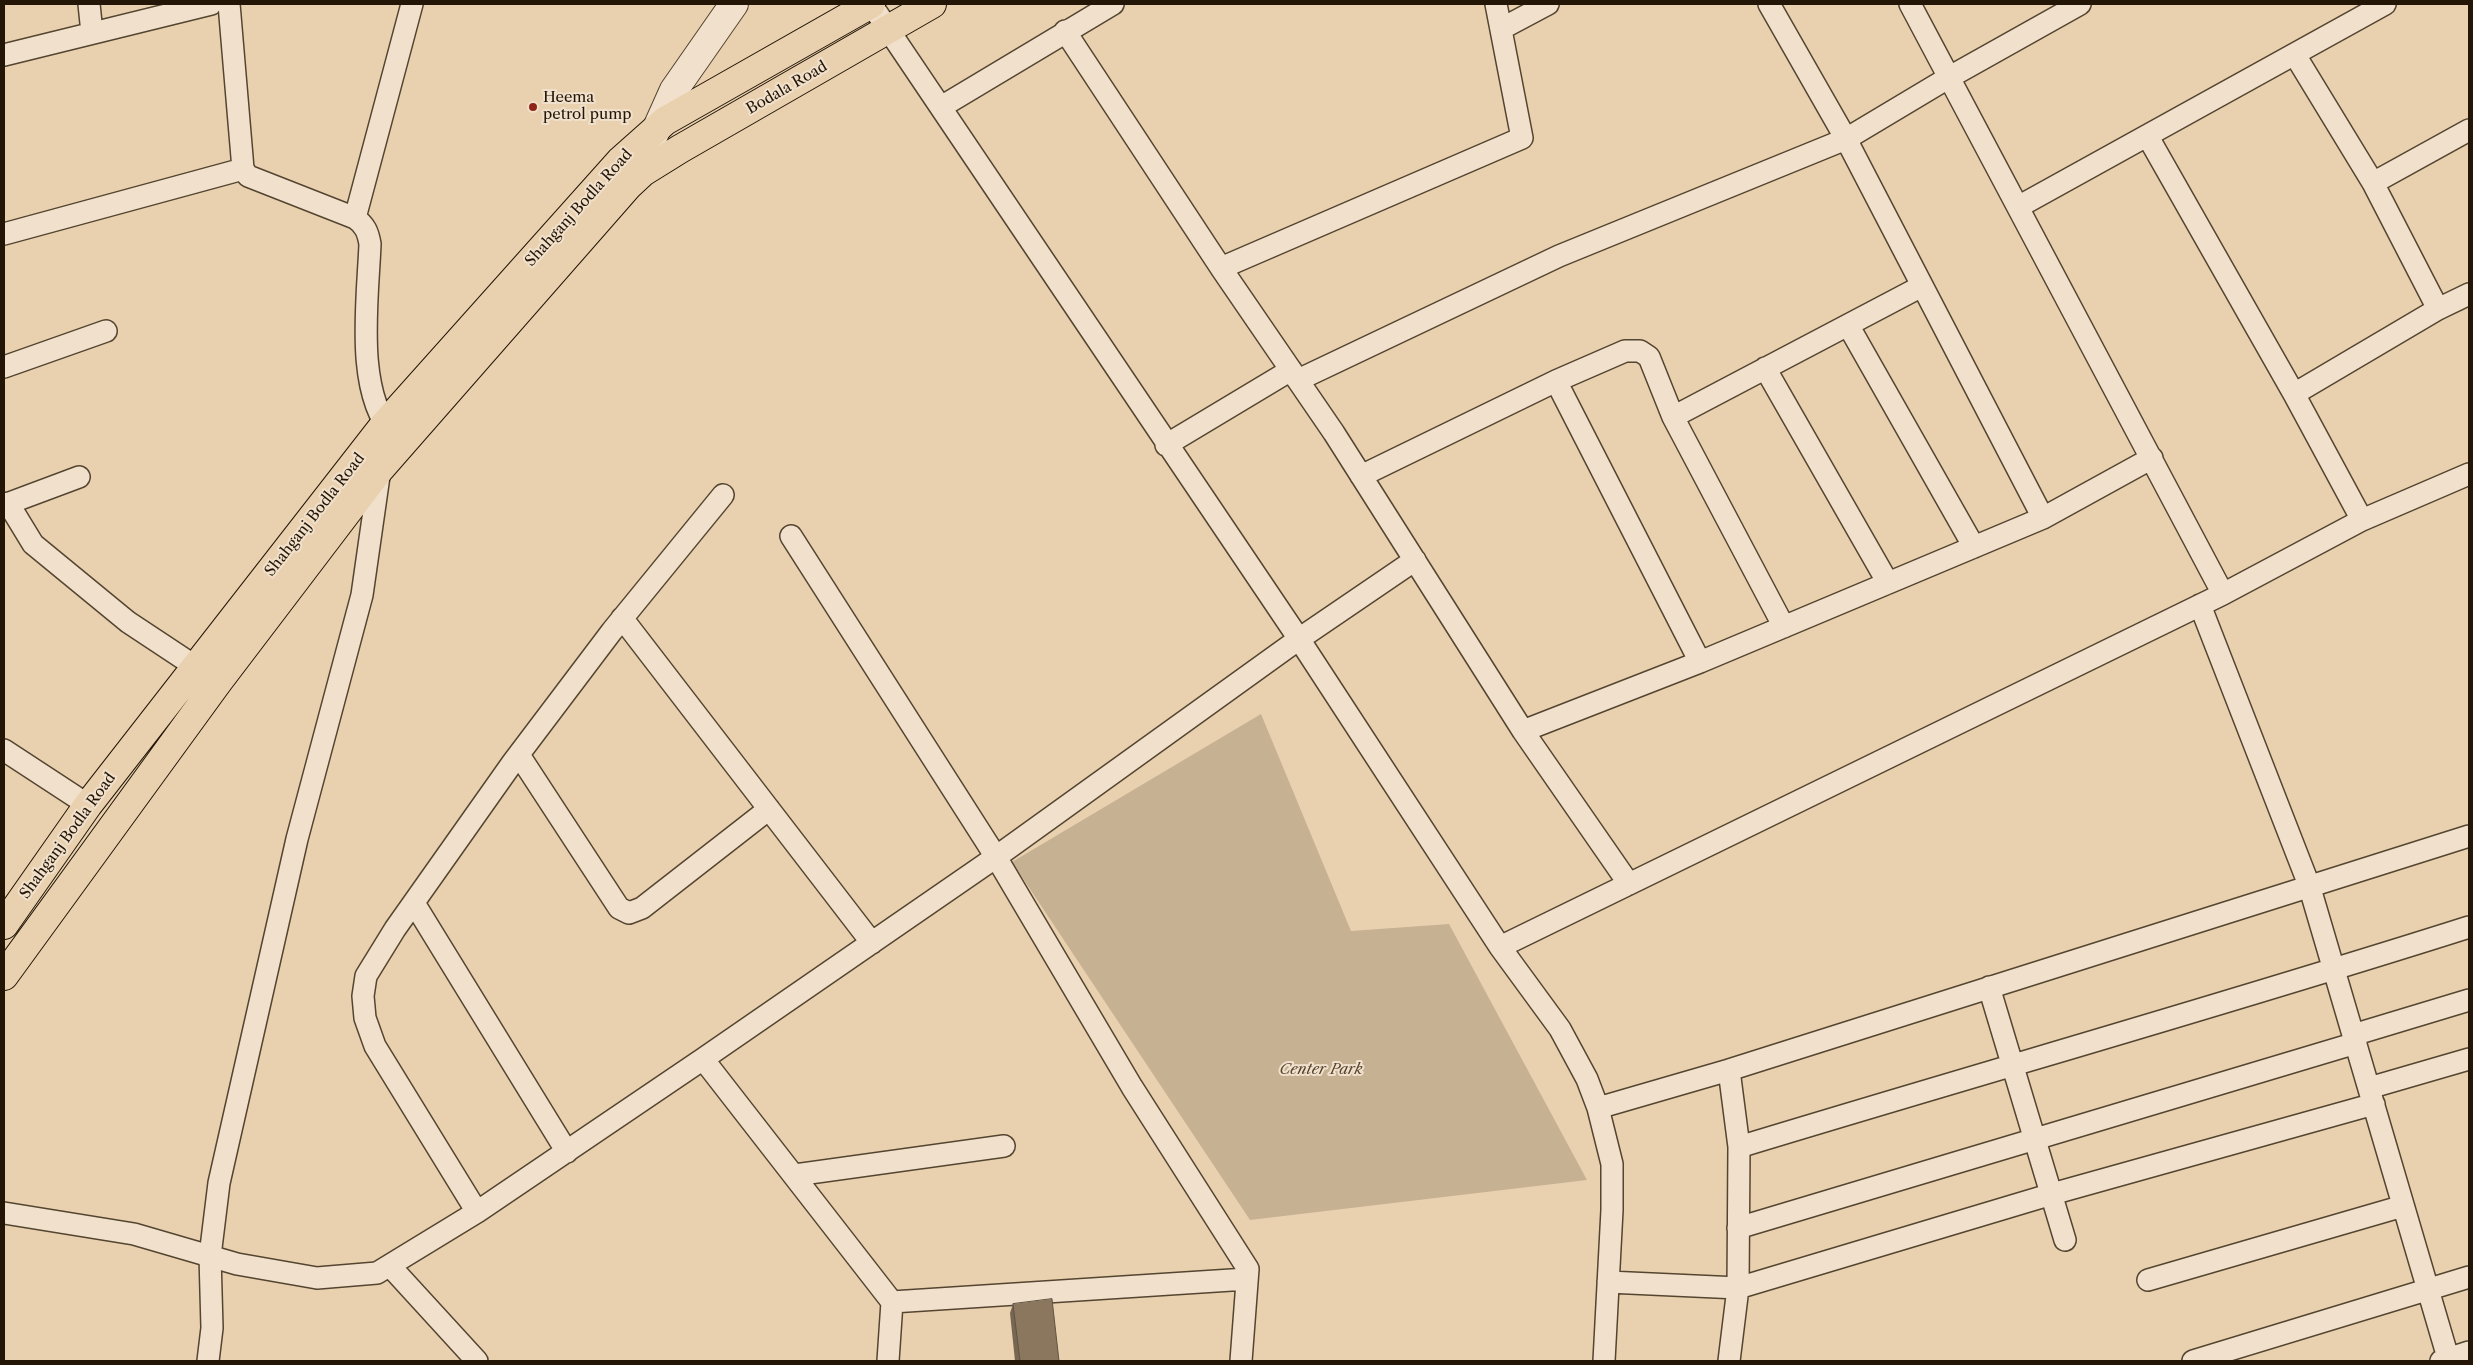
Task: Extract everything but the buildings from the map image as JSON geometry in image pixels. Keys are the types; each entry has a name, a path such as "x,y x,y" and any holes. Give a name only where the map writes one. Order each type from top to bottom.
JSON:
{"main road":[{"name":"Bodala Road","path":"654,129 871,4"},
{"name":"Bodala Road","path":"643,172 932,4"},
{"name":"Shahganj Bodla Road","path":"4,925 88,805 196,667 620,161 654,129"},
{"name":"Shahganj Bodla Road","path":"4,976 218,682 380,468 393,433 643,172"}],"street":[{"path":"90,4 92,33"},
{"path":"4,54 211,4"},
{"path":"229,4 243,169 248,176 355,218 364,225 370,244 367,373 393,433"},
{"path":"355,218 412,4"},
{"path":"643,172 654,129 674,90 734,4"},
{"path":"871,4 1166,446 1299,639 1500,947 1560,1029 1588,1079 1598,1108 1612,1164 1612,1210 1604,1361"},
{"path":"941,107 1113,4"},
{"path":"1221,268 1519,141 1523,135 1496,4"},
{"path":"1501,29 1548,4"},
{"path":"1769,4 1846,139 2043,518"},
{"path":"1910,4 2223,594"},
{"path":"1166,446 1295,375 1559,256 1846,139 1948,78 2080,4"},
{"path":"2018,207 2148,137 2385,4"},
{"path":"1065,31 1221,268 1295,375 1523,731 1629,884"},
{"path":"2295,55 2373,183 2438,309"},
{"path":"2373,183 2469,130"},
{"path":"2148,137 2294,394 2362,520"},
{"path":"4,234 243,169"},
{"path":"1673,417 1922,286"},
{"path":"2294,394 2438,309 2469,294"},
{"path":"1848,325 1974,547"},
{"path":"4,367 106,332"},
{"path":"1361,476 1556,381 1625,351 1640,351 1649,356 1673,417 1784,627"},
{"path":"1765,368 1888,583"},
{"path":"1556,381 1700,662"},
{"path":"1523,731 1700,662 2043,518 2152,458"},
{"path":"208,1361 212,1328 210,1256 220,1183 295,849 362,594 380,468"},
{"path":"1500,947 2223,594 2362,520 2469,474"},
{"path":"79,477 6,504 32,544 128,622 196,667"},
{"path":"477,1212 375,1046 366,1018 363,996 366,976 414,903 519,755 622,618 723,495"},
{"path":"791,536 996,857 1132,1087 1248,1269 1241,1361"},
{"path":"4,1213 134,1234 237,1264 317,1278 377,1273 477,1212 567,1152 872,943 996,857 1299,639 1415,560"},
{"path":"2200,605 2309,884 2428,1291 2446,1361 2469,1352"},
{"path":"622,618 872,943"},
{"path":"4,750 88,805"},
{"path":"519,755 619,908 629,913 642,908 769,809"},
{"path":"1598,1108 1729,1070 2309,884 2469,836"},
{"path":"414,903 567,1152"},
{"path":"1739,1147 2012,1064 2335,970 2469,927"},
{"path":"1988,987 2065,1240"},
{"path":"1738,1228 2035,1139 2355,1039 2469,1000"},
{"path":"703,1059 892,1302 888,1361"},
{"path":"1608,1282 1738,1288 2371,1096 2469,1060"},
{"path":"1729,1070 1739,1147 1738,1288 1729,1361"},
{"path":"795,1176 1004,1146"},
{"path":"2148,1280 2403,1206"},
{"path":"390,1266 477,1361"},
{"path":"2193,1361 2469,1277"},
{"path":"892,1302 1247,1279"}],"green space":[{"name":"Center Park","path":"1261,714 1351,931 1449,924 1587,1180 1250,1220 1012,862"}],"place":[{"name":"Heema petrol pump","path":"533,107"}]}
